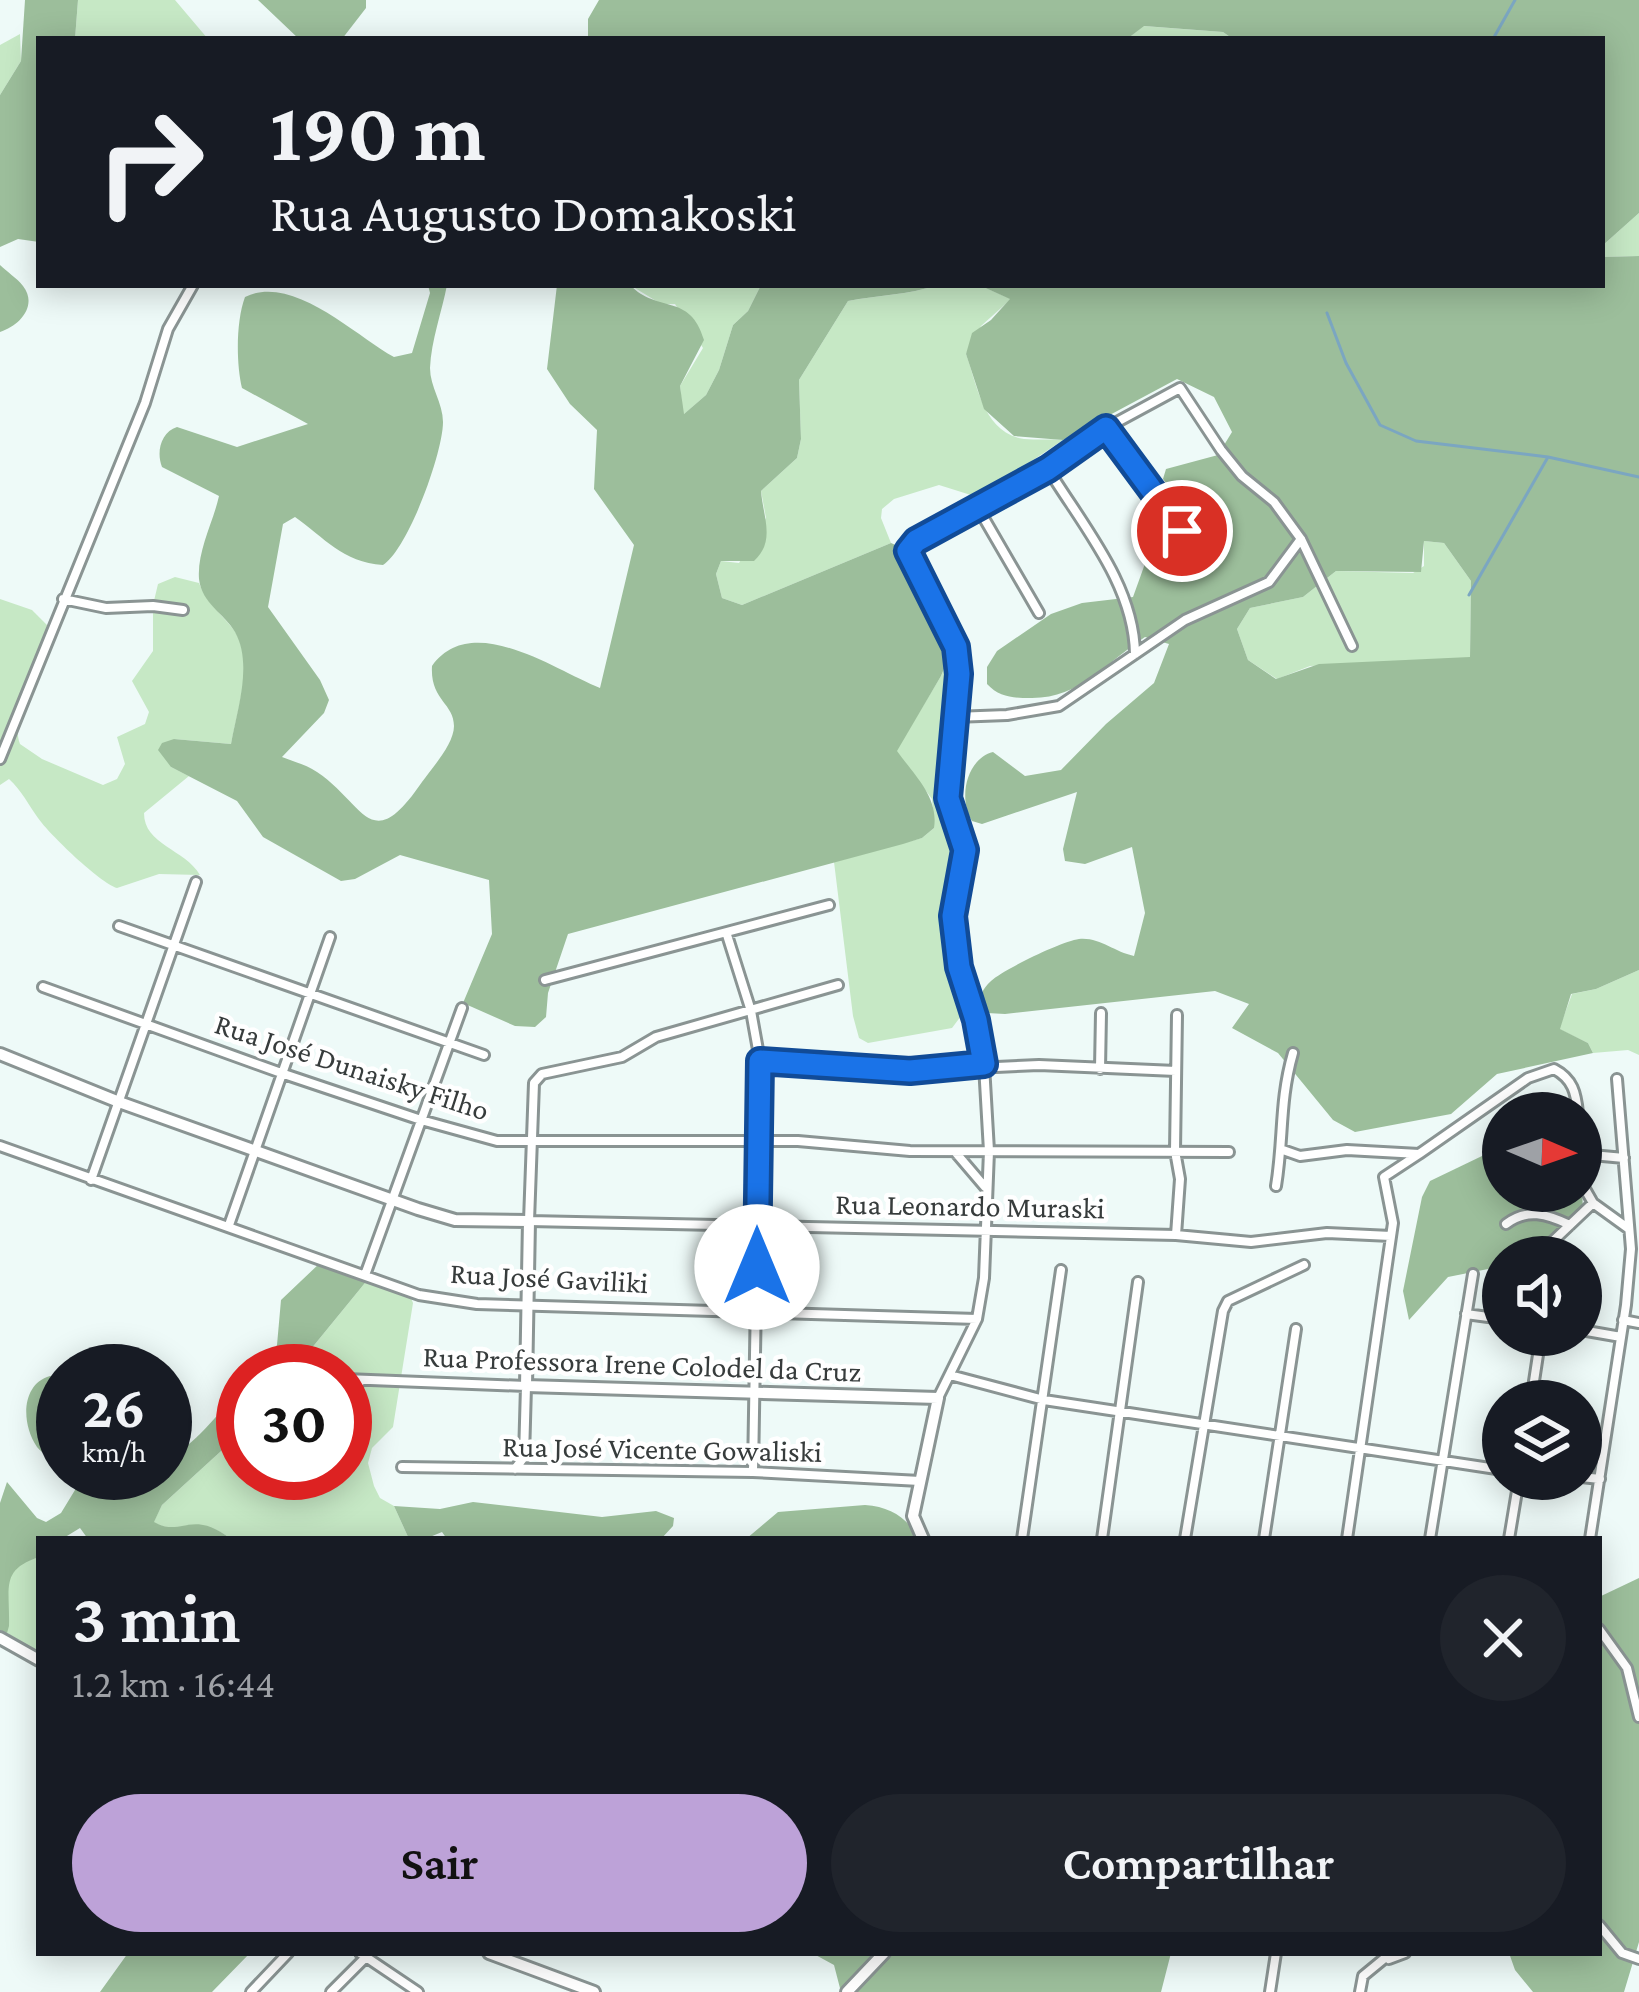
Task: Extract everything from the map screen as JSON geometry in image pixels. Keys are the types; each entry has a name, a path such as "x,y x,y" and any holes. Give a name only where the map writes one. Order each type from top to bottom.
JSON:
{"street":[{"path":"0,759 145,403 168,328 192,288"},
{"path":"922,1536 913,1516 938,1398 976,1319 984,1278 988,1151 984,1064 959,967 953,916 965,850 948,798 959,674 956,647 908,551 916,541 1048,469 1106,428 1180,388 1221,450 1242,476 1274,502 1301,539 1352,646"},
{"path":"1106,428 1182,531"},
{"path":"1048,469 1118,581 1134,625 1135,654"},
{"path":"978,508 1039,613"},
{"path":"954,717 1059,706 1185,620 1269,582 1301,539"},
{"path":"63,599 106,608 183,610"},
{"path":"91,1180 196,883"},
{"path":"544,980 829,905"},
{"path":"119,926 484,1054"},
{"path":"728,935 760,1061 753,1472"},
{"path":"229,1226 330,937"},
{"path":"514,1470 524,1457 534,1083 542,1074 622,1057 656,1037 838,985"},
{"name":"Rua José Dunaisky Filho","path":"44,988 284,1074 497,1141 798,1141 956,1152 1229,1152"},
{"path":"365,1275 462,1008"},
{"path":"1100,1069 1101,1013"},
{"path":"1176,1235 1180,1179 1175,1151 1177,1015"},
{"path":"1276,1186 1283,1150 1281,1095 1293,1053"},
{"name":"Rua Leonardo Muraski","path":"0,1054 119,1102 455,1220 1176,1235 1251,1242 1327,1233 1390,1236"},
{"path":"760,1061 910,1071 984,1064 1176,1071"},
{"path":"1508,1092 1554,1069 1566,1075 1576,1092"},
{"path":"1602,1466 1628,1294 1630,1230 1617,1079"},
{"path":"1347,1536 1393,1222 1384,1177 1482,1110"},
{"name":"Rua José Gaviliki","path":"0,1146 419,1295 477,1304 976,1319"},
{"path":"1283,1150 1300,1156 1347,1150 1419,1154"},
{"path":"956,1152 987,1190"},
{"path":"1602,1156 1624,1158"},
{"path":"1602,1210 1630,1230"},
{"path":"1558,1236 1584,1212"},
{"path":"1506,1224 1516,1216 1538,1213 1570,1225"},
{"path":"1186,1536 1222,1311 1228,1300 1304,1265"},
{"path":"1022,1536 1061,1270"},
{"path":"1430,1536 1473,1274"},
{"path":"1102,1536 1138,1282"},
{"path":"1628,1294 1639,1296"},
{"path":"1466,1314 1482,1316"},
{"path":"1624,1320 1639,1323"},
{"path":"1264,1536 1296,1330"},
{"path":"1602,1334 1622,1337"},
{"path":"950,1375 1044,1400 1482,1467"},
{"name":"Rua Professora Irene Colodel da Cruz","path":"372,1379 938,1398"},
{"name":"Rua José Vicente Gowaliski","path":"402,1467 753,1472 921,1481"},
{"path":"1510,1536 1516,1500"},
{"path":"1590,1536 1596,1500"},
{"path":"1602,1633 1627,1668 1639,1718"},
{"path":"0,1638 36,1658"},
{"path":"1602,1929 1622,1953 1639,1959"},
{"path":"251,1992 285,1956"},
{"path":"331,1992 363,1956 418,1992"},
{"path":"497,1956 594,1992"},
{"path":"847,1992 881,1956"},
{"path":"1270,1992 1276,1956"},
{"path":"1360,1992 1363,1976 1389,1956"}],"green space":[{"path":"25,0 78,0 75,36 36,36 36,242 18,239 0,247 0,95 21,61"},
{"path":"78,0 175,0 205,36 75,36"},
{"path":"258,0 366,0 366,8 344,36 296,36"},
{"path":"599,0 1639,0 1639,213 1605,243 1605,36 1229,36 1144,26 1131,36 588,36 588,19"},
{"path":"1143,26 1229,36 1131,36"},
{"path":"20,34 21,61 0,95 0,45"},
{"path":"1639,213 1639,256 1605,257 1605,243"},
{"path":"1639,256 1639,970 1596,989 1571,994 1560,1029 1588,1043 1593,1053 1497,1074 1451,1114 1355,1132 1333,1120 1278,1053 1232,1028 1249,1004 1215,991 1005,1014 987,1013 980,1007 991,981 1060,945 1087,939 1134,956 1145,913 1132,847 1085,864 1065,861 1063,849 1077,792 982,824 972,821 968,812 965,791 971,771 993,752 1025,776 1061,770 1154,683 1169,644 1145,637 1091,678 1048,697 1001,694 987,684 987,667 997,651 1051,614 1082,603 1133,597 1151,547 1184,507 1163,479 1166,469 1218,455 1232,432 1214,397 1177,379 1063,440 1014,436 984,409 966,354 972,333 1010,299 986,288 1605,288 1605,257","holes":["1424,541 1444,543 1471,581 1470,657 1319,664 1276,679 1248,660 1237,629 1250,608 1303,597 1336,571 1421,572"]},
{"path":"0,265 23,286 29,300 20,320 0,332"},
{"path":"429,288 446,288 430,368 443,422 437,455 413,521 383,565 345,554 295,517 283,524 268,607 329,700 324,713 282,757 317,772 368,818 379,821 405,805 450,740 453,718 432,677 432,666 449,650 469,643 491,644 538,659 600,688 634,545 594,489 597,430 570,404 547,369 557,288 634,288 690,315 704,340 680,386 684,414 706,395 733,325 748,311 760,288 926,288 848,301 799,380 797,458 761,491 765,545 754,561 721,561 716,574 722,598 742,605 891,543 905,549 953,647 897,751 929,796 934,828 903,844 568,934 548,993 546,1017 535,1027 515,1026 463,1003 492,934 489,880 400,855 355,879 341,881 263,837 237,801 171,767 158,750 174,739 231,744 243,673 235,632 209,602 199,579 219,496 162,467 164,438 177,427 237,447 308,424 242,388 238,342 245,297 283,293 303,300 394,357 412,353"},
{"path":"635,288 760,288 748,311 733,325 706,395 683,415 680,386 703,348 675,304 661,304"},
{"path":"925,288 986,288 1011,299 981,326 966,354 978,392 991,417 1010,435 1063,440 974,496 939,485 894,499 882,509 881,518 891,543 742,605 722,598 716,574 721,561 739,563 766,518 761,491 797,458 799,380 848,301"},
{"path":"1424,541 1444,543 1471,581 1470,658 1310,666 1277,679 1248,660 1237,629 1250,608 1303,597 1336,571 1413,573 1424,566"},
{"path":"175,577 199,583 234,630 243,656 240,701 231,744 174,739 171,767 189,776 144,813 151,833 200,875 159,874 117,888 63,846 9,779 0,785 0,599 32,610 47,625 19,717 20,744 42,759 103,785 117,779 125,764 117,737 145,724 149,712 132,681 153,651 158,584"},
{"path":"953,647 942,782 955,856 945,918 964,1012 952,1028 868,1043 859,1038 853,1016 834,862 922,838 934,828 932,799 896,751"},
{"path":"1639,970 1639,1055 1628,1050 1593,1053 1588,1043 1559,1029 1572,994"},
{"path":"1482,1156 1482,1212 1579,1212 1549,1236 1482,1236 1482,1270 1448,1277 1409,1320 1403,1291 1422,1197 1430,1181"},
{"path":"321,1262 369,1278 315,1344 277,1344 281,1300"},
{"path":"369,1278 409,1293 413,1303 393,1427 372,1448 372,1344 315,1344"},
{"path":"36,1384 36,1445 26,1417"},
{"path":"216,1417 216,1456 192,1478 192,1441"},
{"path":"216,1456 216,1500 372,1500 372,1478 380,1498 394,1506 408,1536 226,1536 208,1527 153,1523 167,1500 192,1500 192,1478"},
{"path":"7,1482 37,1518 46,1522 61,1513 69,1500 167,1500 154,1522 172,1527 196,1524 226,1536 86,1536 80,1528 67,1536 36,1536 36,1558 13,1574 9,1626 7,1633 0,1630 0,1503"},
{"path":"473,1502 602,1517 656,1511 674,1518 664,1536 445,1536 442,1532 408,1536 394,1506 440,1509"},
{"path":"865,1505 883,1508 897,1514 918,1536 750,1536 778,1512"},
{"path":"36,1558 36,1651 7,1633 7,1585 13,1565"},
{"path":"1639,1578 1639,1942 1624,1992 1533,1992 1510,1956 1602,1956 1602,1596"},
{"path":"126,1956 247,1956 212,1992 100,1992"},
{"path":"818,1956 1170,1956 1161,1992 841,1992 834,1965"}],"waterway":[{"path":"1495,36 1515,0"},
{"path":"1327,313 1346,363 1380,425 1416,441 1548,457 1639,477"},
{"path":"1469,595 1548,457"}],"route":[{"path":"757,1267 760,1061 910,1071 984,1064 959,967 953,916 965,850 948,798 959,674 956,647 908,551 916,541 1048,469 1106,428 1182,531"}]}
